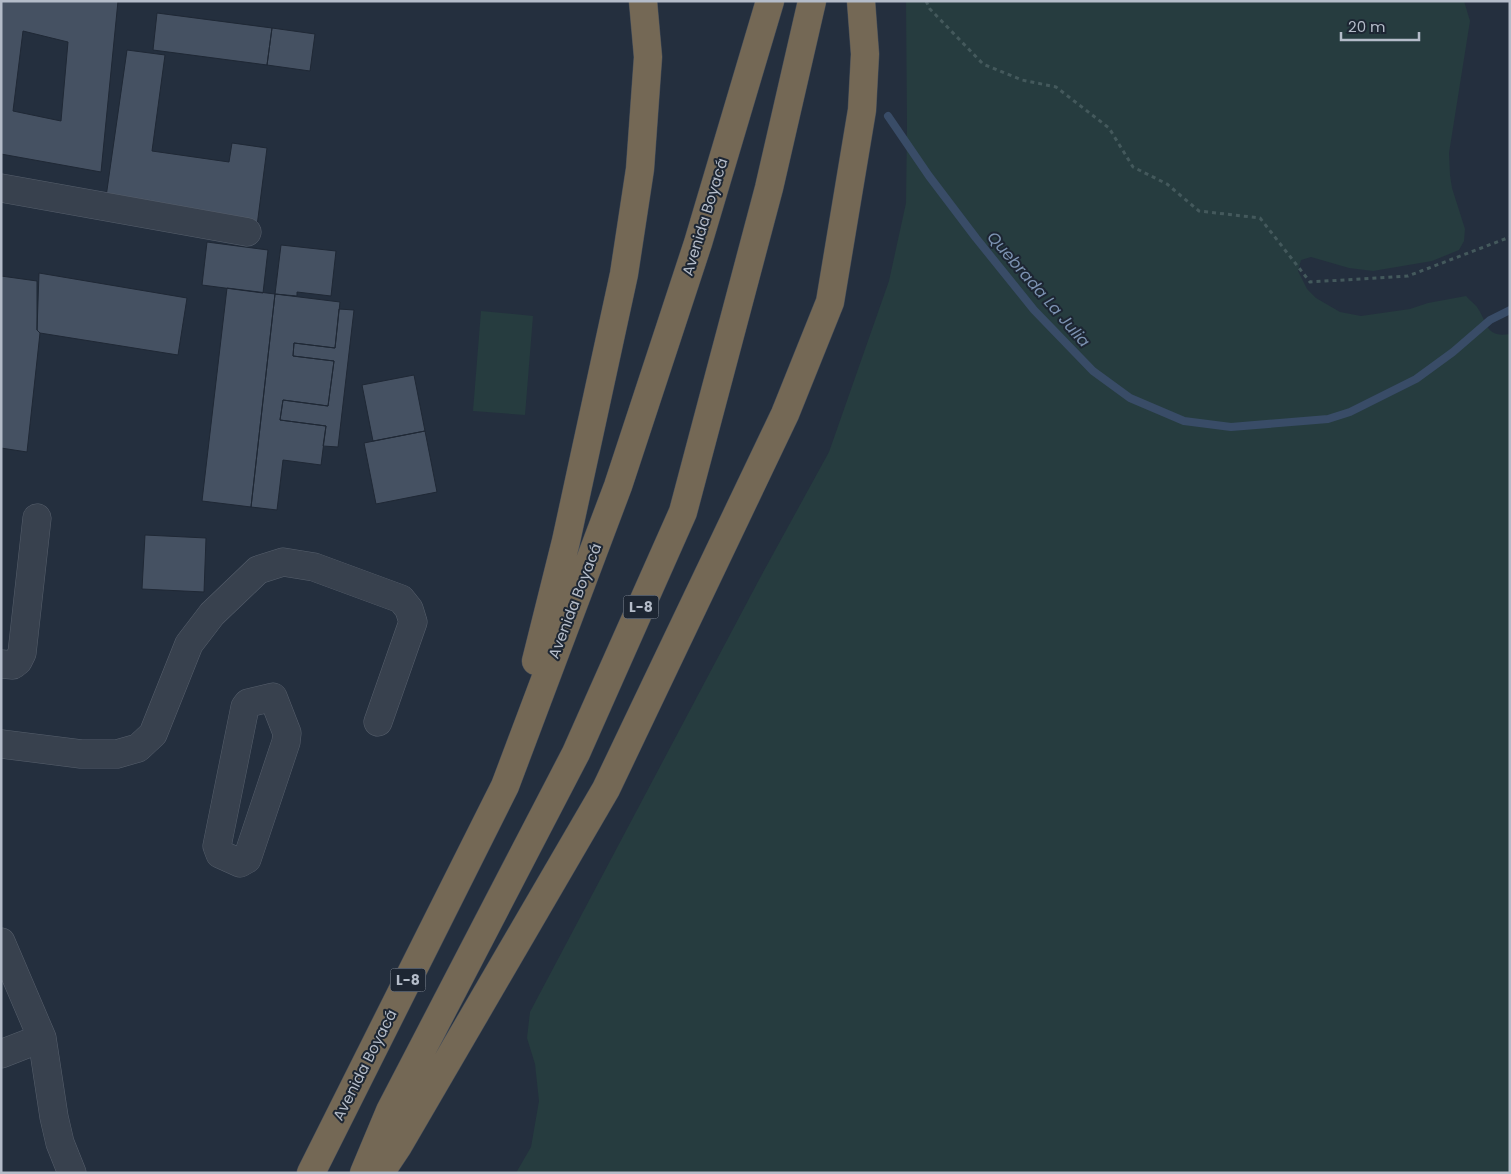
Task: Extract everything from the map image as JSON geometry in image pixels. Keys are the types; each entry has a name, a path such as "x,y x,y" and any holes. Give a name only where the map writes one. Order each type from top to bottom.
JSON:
{"highway":[{"path":"505,786 566,541 624,274 640,169 648,57 643,1"},
{"name":"Avenida Boyacá","path":"311,1173 505,786 621,477 698,243 770,1"},
{"name":"L-8","path":"364,1173 390,1111 576,753 683,512 769,188 812,1"},
{"path":"380,1173 398,1146 606,788 785,414 830,302 862,110 865,54 861,1"}],"street":[{"path":"1,188 247,232"},
{"path":"1,664 12,665 18,661 22,653 37,518"},
{"path":"1,744 81,754 117,754 138,748 153,734 189,644 206,622 258,570 283,562 314,567 400,599 409,609 413,622 378,722"},
{"path":"273,697 287,733 286,742 246,859 240,863 220,854 217,846 245,707 248,703 273,697"},
{"path":"1,942 42,1038 54,1117 60,1143 72,1173"},
{"path":"1,1054 42,1038"}],"path":[{"path":"926,1 930,9 983,64 1022,80 1056,86 1109,128 1133,167 1167,184 1199,212 1260,218 1310,282 1408,276 1510,237"}],"green space":[{"path":"906,1 1464,1 1470,21 1449,153 1452,188 1465,229 1464,241 1459,250 1432,261 1373,271 1349,268 1311,257 1301,260 1298,271 1307,289 1316,298 1340,312 1361,316 1410,309 1428,303 1466,296 1477,307 1491,331 1502,335 1510,334 1510,1173 516,1173 531,1147 539,1101 535,1064 527,1038 530,1012 760,578 829,452 889,281 906,203"},
{"path":"481,311 533,316 525,415 473,411"}],"building":[{"path":"1,1 118,1 101,172 1,154","holes":["23,31 68,42 61,121 13,111"]},
{"path":"157,13 272,28 267,65 153,50"},
{"path":"272,28 315,34 310,71 267,65"},
{"path":"127,50 165,55 152,151 229,162 232,143 267,148 257,226 105,204"},
{"path":"207,242 268,250 263,293 202,285"},
{"path":"281,245 336,251 331,296 297,292 297,296 275,294"},
{"path":"39,273 187,298 178,355 40,333 37,330"},
{"path":"1,276 37,281 37,330 40,333 27,452 1,448"},
{"path":"227,288 275,294 251,507 202,501"},
{"path":"275,294 340,302 335,348 294,343 293,356 334,361 328,406 283,400 280,420 326,426 321,465 283,460 277,510 251,507"},
{"path":"339,309 354,310 338,447 323,446 326,426 280,420 283,400 328,406 334,361 293,356 294,343 335,348"},
{"path":"414,375 425,431 373,441 362,385"},
{"path":"425,431 437,492 376,504 364,443"},
{"path":"145,535 206,538 204,592 142,589"}],"waterway":[{"name":"Quebrada La Julia","path":"888,116 929,176 976,238 1034,310 1093,371 1130,398 1184,421 1231,427 1328,419 1350,412 1416,379 1453,352 1490,320 1510,310"}]}
